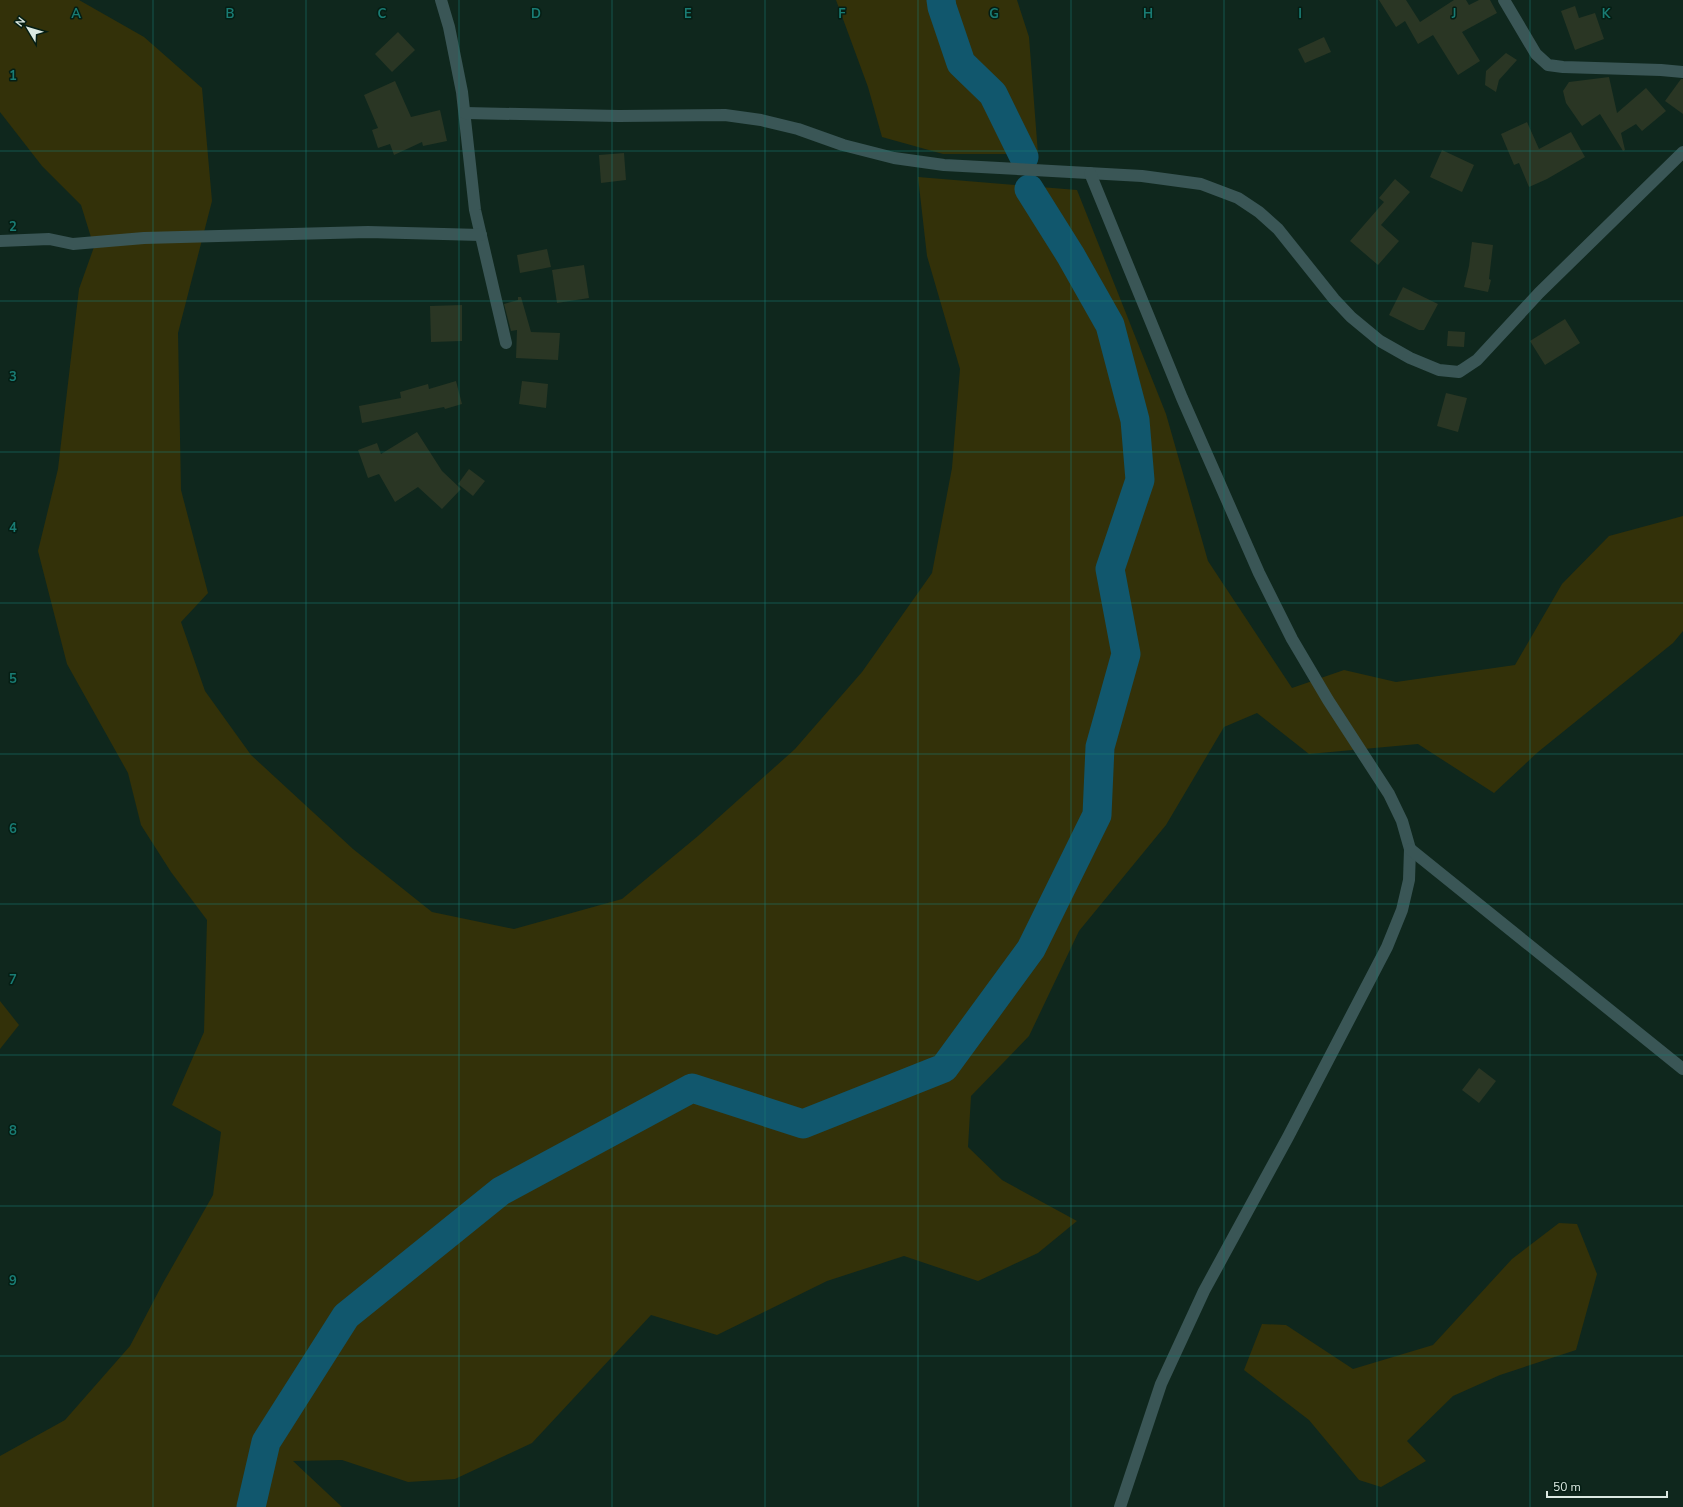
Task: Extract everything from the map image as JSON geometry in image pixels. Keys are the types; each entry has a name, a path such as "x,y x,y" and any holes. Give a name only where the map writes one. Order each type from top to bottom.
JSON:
{"street":[{"path":"441,0 449,27 465,113 476,210 506,343"},
{"path":"1504,0 1536,54 1548,65 1563,67 1683,72"},
{"path":"465,113 619,116 725,115 761,120 798,129 843,145 894,158 944,164 1142,176 1201,184 1238,198 1259,212 1278,230 1334,299 1380,341 1410,358 1439,370 1459,372 1477,360 1540,293 1683,152"},
{"path":"1090,173 1182,398 1259,573 1292,639 1328,700 1389,794 1402,821 1410,849 1409,880 1402,910 1387,947 1288,1137 1204,1291 1161,1384 1120,1507"},
{"path":"0,241 49,239 73,244 144,238 368,232 481,235"},
{"path":"1410,849 1683,1069"}],"shaded area":[{"path":"0,0 79,0 144,37 202,88 212,201 178,333 181,490 208,593 181,622 205,691 251,755 353,849 432,912 514,929 622,899 698,836 795,749 862,672 932,573 952,468 960,369 927,256 918,177 1077,190 1166,414 1208,561 1292,688 1344,670 1396,682 1515,665 1562,584 1609,536 1683,516 1683,631 1673,643 1538,752 1494,793 1418,744 1309,754 1257,713 1224,727 1166,825 1079,931 1029,1036 971,1096 968,1147 1002,1180 1077,1221 1038,1253 978,1281 904,1256 827,1281 717,1335 651,1315 532,1443 455,1479 408,1482 342,1460 293,1461 342,1507 0,1507 0,1456 65,1420 130,1346 163,1283 213,1195 221,1132 172,1105 204,1032 207,920 171,872 141,825 128,773 67,664 38,551 58,469 79,289 94,247 81,205 42,166 0,112"},
{"path":"836,0 1017,0 1029,37 1038,154 943,154 882,137 868,87"},
{"path":"0,1001 19,1025 0,1049"},
{"path":"1559,1223 1577,1224 1597,1274 1576,1350 1500,1375 1453,1396 1407,1441 1426,1461 1381,1487 1359,1480 1309,1420 1244,1370 1262,1324 1286,1325 1353,1369 1433,1345 1512,1259"}],"building":[{"path":"1379,0 1406,0 1420,22 1454,0 1466,0 1469,5 1479,0 1490,0 1497,13 1462,32 1480,61 1458,75 1433,35 1418,44 1405,21 1396,27"},
{"path":"1575,6 1579,18 1595,13 1604,39 1575,50 1561,11"},
{"path":"398,32 415,50 392,72 375,54"},
{"path":"1324,37 1331,52 1305,63 1298,49"},
{"path":"1506,53 1517,60 1499,80 1496,92 1485,85 1486,71"},
{"path":"1609,77 1617,113 1646,88 1666,111 1642,131 1636,124 1621,133 1625,150 1623,151 1600,114 1582,126 1566,103 1563,91 1569,82"},
{"path":"1681,79 1683,79 1683,114 1665,101"},
{"path":"395,81 411,117 440,110 447,141 423,146 422,142 394,155 390,144 378,148 372,130 378,128 364,95"},
{"path":"1527,122 1539,149 1571,132 1585,157 1547,179 1529,187 1519,163 1514,165 1501,134"},
{"path":"1442,150 1474,165 1462,192 1430,177"},
{"path":"624,153 626,180 601,183 599,155"},
{"path":"1395,179 1410,192 1381,225 1399,241 1378,265 1350,241 1384,202 1379,198"},
{"path":"1472,242 1493,245 1489,279 1491,280 1488,292 1464,287 1469,266"},
{"path":"547,249 551,267 520,273 517,255"},
{"path":"584,265 589,298 557,303 552,270"},
{"path":"1403,287 1438,304 1424,330 1419,330 1389,315"},
{"path":"518,297 521,297 531,332 560,333 558,360 516,358 517,330 511,331 504,304 518,300"},
{"path":"462,305 462,341 431,342 430,306"},
{"path":"1565,319 1580,343 1545,365 1530,341"},
{"path":"1448,331 1465,332 1464,347 1447,346"},
{"path":"456,381 462,404 445,409 444,407 362,423 359,406 401,398 400,392 428,384 429,389"},
{"path":"522,381 548,384 546,408 519,404"},
{"path":"1446,393 1467,398 1458,432 1437,426"},
{"path":"417,432 442,471 461,489 442,509 418,487 395,502 379,474 368,478 358,450 377,443 381,454"},
{"path":"469,469 485,481 473,496 458,484"},
{"path":"1479,1068 1496,1081 1479,1103 1462,1090"}],"waterway":[{"path":"941,0 961,63 993,94 1024,157"},
{"path":"251,1507 266,1442 346,1316 501,1191 692,1088 803,1124 944,1068 1031,949 1097,815 1100,747 1126,654 1110,569 1140,480 1135,420 1110,325 1071,256 1029,189"}]}
